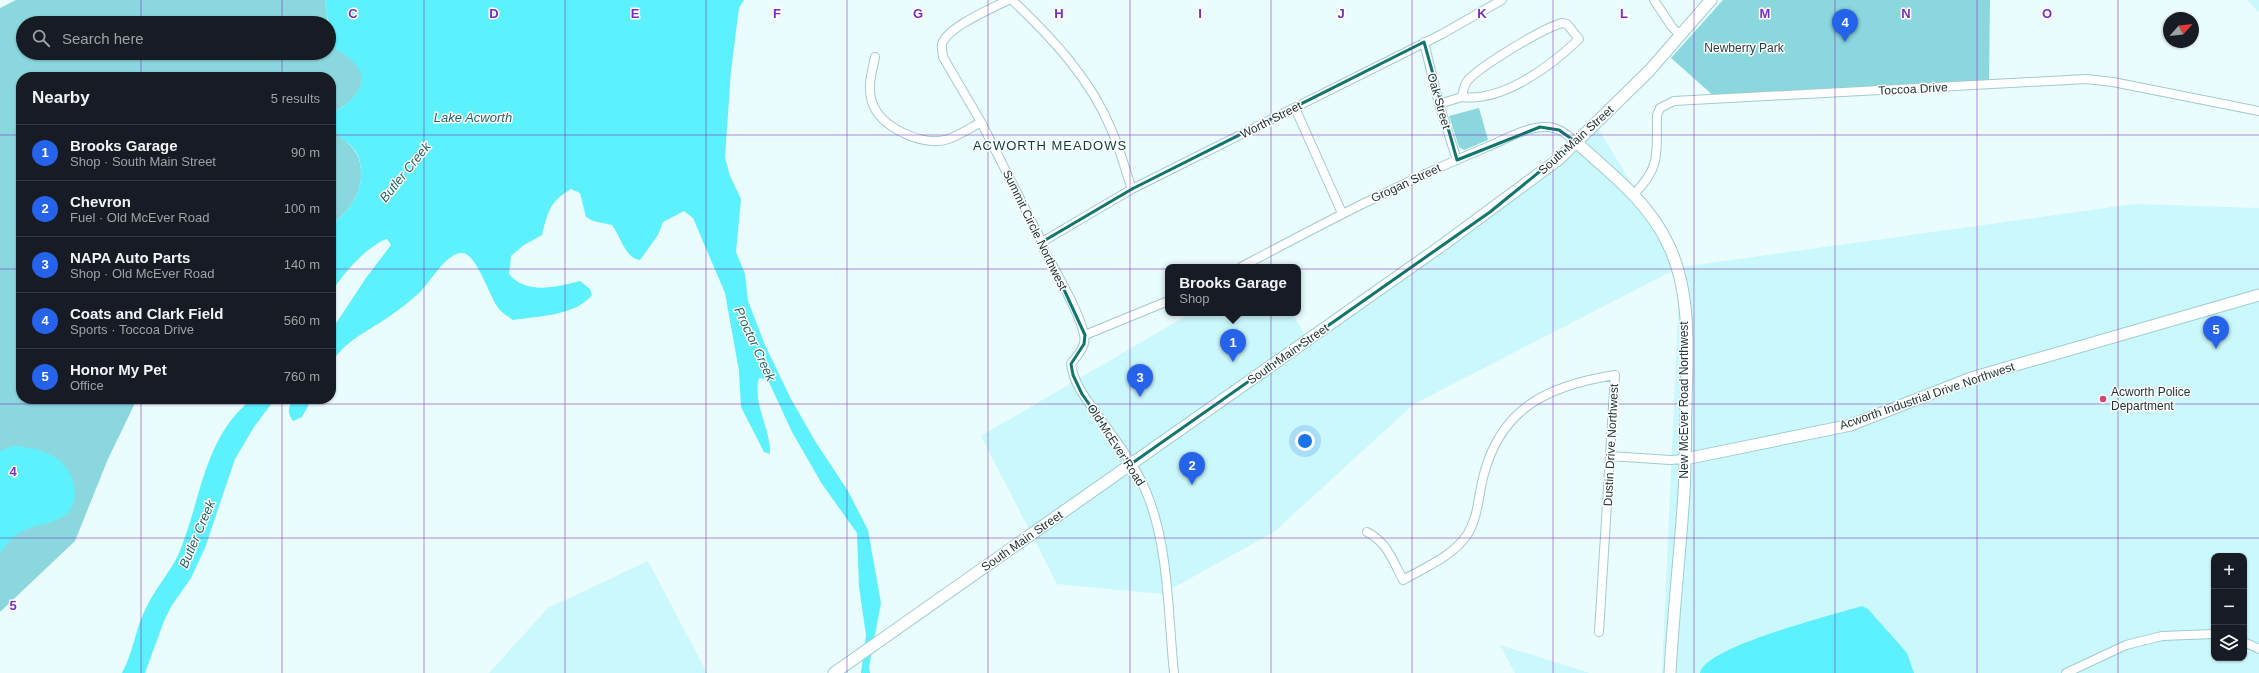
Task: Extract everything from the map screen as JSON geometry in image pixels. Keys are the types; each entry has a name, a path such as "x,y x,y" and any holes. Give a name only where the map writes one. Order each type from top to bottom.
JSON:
{"street":[{"name":"Summit Circle Northwest","path":"1008,0 956,28 946,37 942,45 943,57 981,122 1042,242 1044,250 1074,308 1085,335"},
{"path":"1012,0 1052,39 1085,81 1112,130 1132,189"},
{"name":"Worth Street","path":"1042,242 1132,189 1442,34 1502,0"},
{"path":"1654,0 1672,27 1681,36"},
{"name":"South Main Street","path":"834,673 1482,217 1558,159 1634,87 1681,36 1711,0"},
{"path":"1439,104 1462,97 1484,97 1528,79 1554,63 1579,39 1567,24 1556,24 1522,43 1473,75 1464,87 1462,97"},
{"name":"Oak Street","path":"1424,42 1439,104 1457,160"},
{"path":"875,57 869,85 872,104 886,121 903,134 926,141 946,140 981,122"},
{"name":"Toccoa Drive","path":"1634,194 1645,184 1654,170 1657,115 1660,108 1674,101 2086,79 2120,83 2259,111"},
{"path":"1295,108 1342,213"},
{"name":"Grogan Street","path":"1248,264 1342,213 1457,160 1540,127 1559,130 1576,142"},
{"name":"New McEver Road Northwest","path":"1576,142 1634,194 1650,215 1669,245 1678,275 1685,318 1687,352 1685,459 1670,673"},
{"name":"Acworth Industrial Drive Northwest","path":"1685,459 1820,432 1850,424 1971,378 2259,295"},
{"path":"1085,335 1165,301"},
{"name":"Old McEver Road","path":"1085,335 1084,344 1072,362 1073,375 1082,394 1131,464 1148,494 1156,521 1164,565 1174,673"},
{"name":"Dustin Drive Northwest","path":"1367,532 1377,537 1386,546 1403,580 1444,556 1466,537 1472,526 1477,515 1482,484 1489,459 1500,438 1515,418 1536,400 1560,387 1577,381 1615,375 1599,632"},
{"path":"1610,456 1670,460 1685,459"},
{"path":"2066,673 2126,645 2162,636 2211,634"},
{"path":"2247,643 2259,649"}],"highlighted area":[{"path":"1424,42 1457,160 1540,127 1559,130 1576,142 1490,212 1131,464 1082,394 1073,375 1071,364 1084,344 1085,335 1042,242 1132,189"}],"shaded area":[{"path":"2247,0 2259,0 2259,13"},
{"path":"1597,126 1681,267 2134,204 2259,208 2259,673 1662,673 1680,267 1414,404 1274,532 1162,594 1057,584 981,436 1186,316 1294,316 1307,338"},
{"path":"648,561 707,673 489,673 548,608"},
{"path":"1500,645 1533,655 1590,673 1515,673"}],"green space":[{"path":"16,0 325,0 327,16 16,16 16,60 336,60 336,47 357,64 362,75 362,82 360,89 351,100 336,111 336,72 16,72 16,404 135,404 108,459 75,541 0,612 0,8"},
{"name":"Newberry Park","path":"1723,0 1990,0 1989,81 1715,97 1671,58"},
{"path":"1479,108 1488,140 1464,150 1459,147 1449,116"},
{"path":"336,132 357,154 361,169 361,179 356,196 351,205 336,221"}],"water":[{"name":"Lake Acworth","path":"325,0 744,0 739,8 731,71 725,157 730,176 741,199 736,252 745,274 748,301 765,345 791,399 815,441 848,491 868,530 881,603 869,667 870,673 861,673 866,635 859,587 857,533 822,484 792,432 768,380 759,378 758,397 770,444 770,454 764,452 741,407 739,371 725,293 693,218 684,211 663,222 658,235 640,260 635,258 627,251 612,225 593,221 586,217 580,193 571,189 558,198 550,208 542,235 524,245 511,256 509,274 516,281 524,285 542,288 580,281 590,289 592,295 585,302 556,314 513,320 498,308 475,263 466,254 460,253 453,255 447,260 416,296 390,316 350,342 336,356 336,323 366,278 391,245 387,239 363,254 336,286 336,221 351,205 356,196 361,178 361,168 359,158 352,146 336,131 336,111 343,107 357,93 361,86 362,78 360,70 354,62 336,49 336,16 327,15"},
{"name":"Butler Creek","path":"247,404 271,404 254,427 235,459 205,548 191,578 172,605 164,621 145,673 122,673 129,657 142,616 150,600 178,556 214,448 224,430 236,414"},
{"path":"309,404 302,417 293,421 289,410 290,405"},
{"path":"14,446 44,452 58,459 64,464 72,478 75,494 71,507 61,518 21,532 9,541 0,553 0,451"},
{"path":"1862,606 1868,609 1907,653 1914,673 1700,673 1707,663 1723,653 1746,642"}],"place":[{"name":"Coats and Clark Field","path":"1845,42"},
{"name":"Honor My Pet","path":"2216,349"},
{"name":"Brooks Garage","path":"1233,362"},
{"name":"NAPA Auto Parts","path":"1140,397"},
{"name":"Acworth Police Department","path":"2103,399"},
{"name":"Chevron","path":"1192,485"}],"district":[{"name":"ACWORTH MEADOWS","path":"1050,145"}],"water label":[{"name":"Proctor Creek","path":"755,344"}]}
